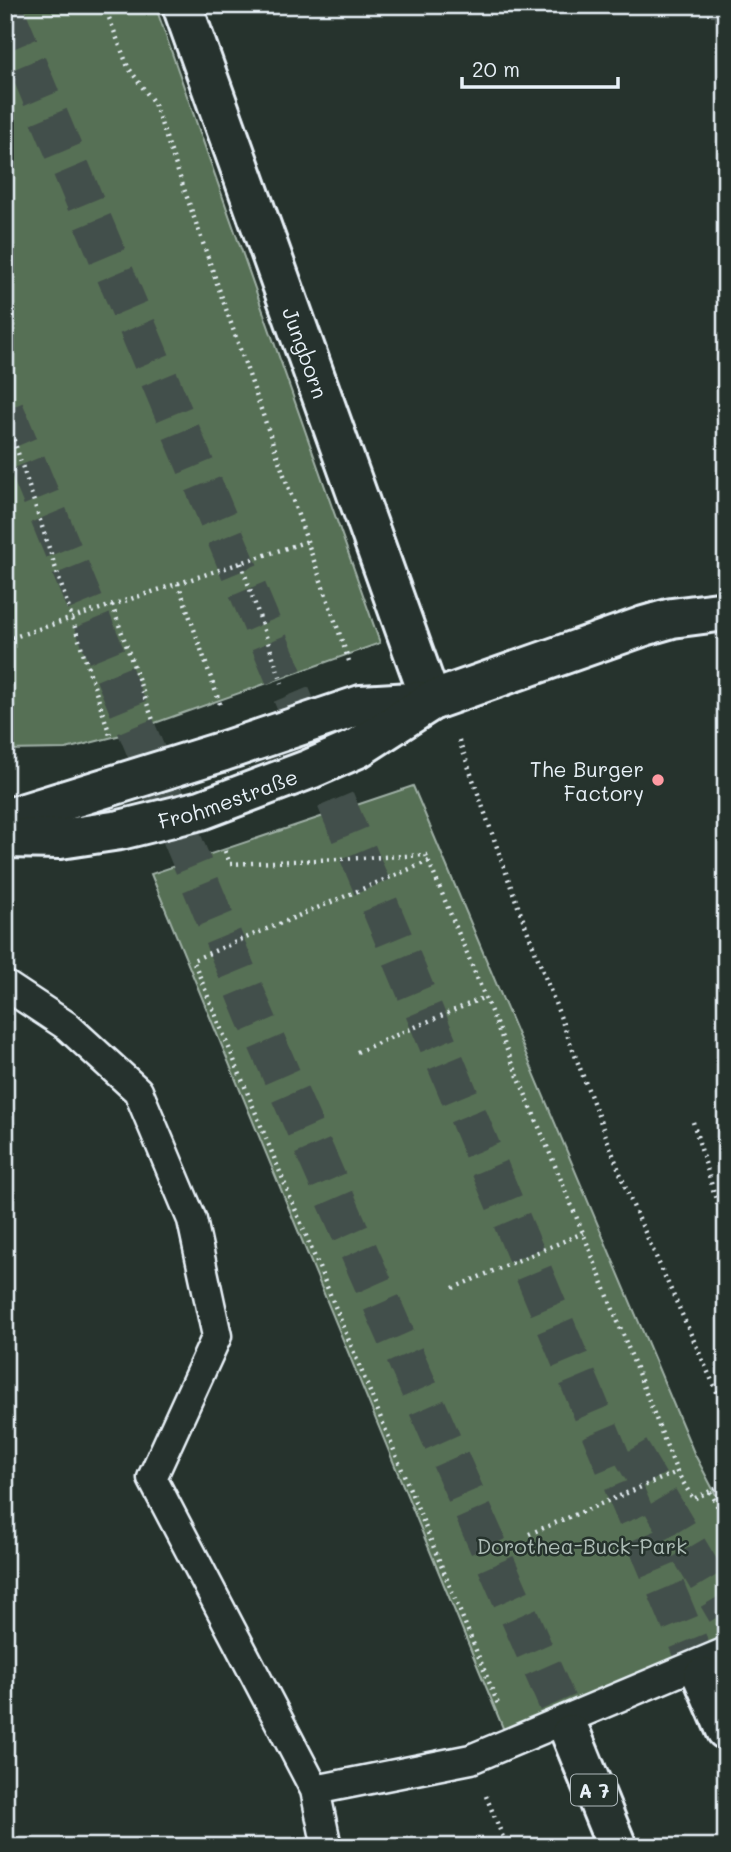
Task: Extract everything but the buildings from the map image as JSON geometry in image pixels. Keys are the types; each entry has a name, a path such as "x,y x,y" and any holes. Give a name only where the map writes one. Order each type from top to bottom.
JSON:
{"main road":[{"name":"Jungborn","path":"182,5 438,698"},
{"name":"Frohmestraße","path":"5,838 60,839 120,830 201,810 358,748 438,698 644,626 726,611"},
{"name":"Frohmestraße","path":"5,819 225,751 361,705 438,698"},
{"path":"715,1665 726,1730"},
{"name":"A 7","path":"571,1734 617,1847"}],"lane":[{"path":"5,985 67,1026 138,1091 192,1220 217,1336 152,1478 315,1790 327,1847"},
{"path":"315,1790 471,1759 715,1665"}],"path":[{"path":"104,5 128,67 154,103 348,655 361,705"},
{"path":"5,413 114,747"},
{"path":"5,640 308,541"},
{"path":"241,563 281,679"},
{"path":"178,583 218,700"},
{"path":"112,605 154,723"},
{"path":"438,698 630,1199 726,1412"},
{"path":"223,846 230,864 426,855 583,1233 677,1472 693,1499 726,1484"},
{"path":"429,861 193,960 503,1716"},
{"path":"357,1052 485,997"},
{"path":"693,1122 726,1233"},
{"path":"453,1288 583,1233"},
{"path":"529,1534 677,1472"},
{"path":"710,1492 726,1522"},
{"path":"471,1759 507,1847"}],"green space":[{"path":"5,5 155,5 380,643 121,735 66,749 5,750"},
{"name":"Dorothea-Buck-Park","path":"413,786 694,1453 726,1514 726,1638 505,1733 151,874"}],"tunnel":[{"path":"5,11 703,1677"},
{"path":"5,410 254,1013 571,1734"},
{"path":"630,1450 726,1612"}],"place":[{"name":"The Burger Factory","path":"658,780"}]}
